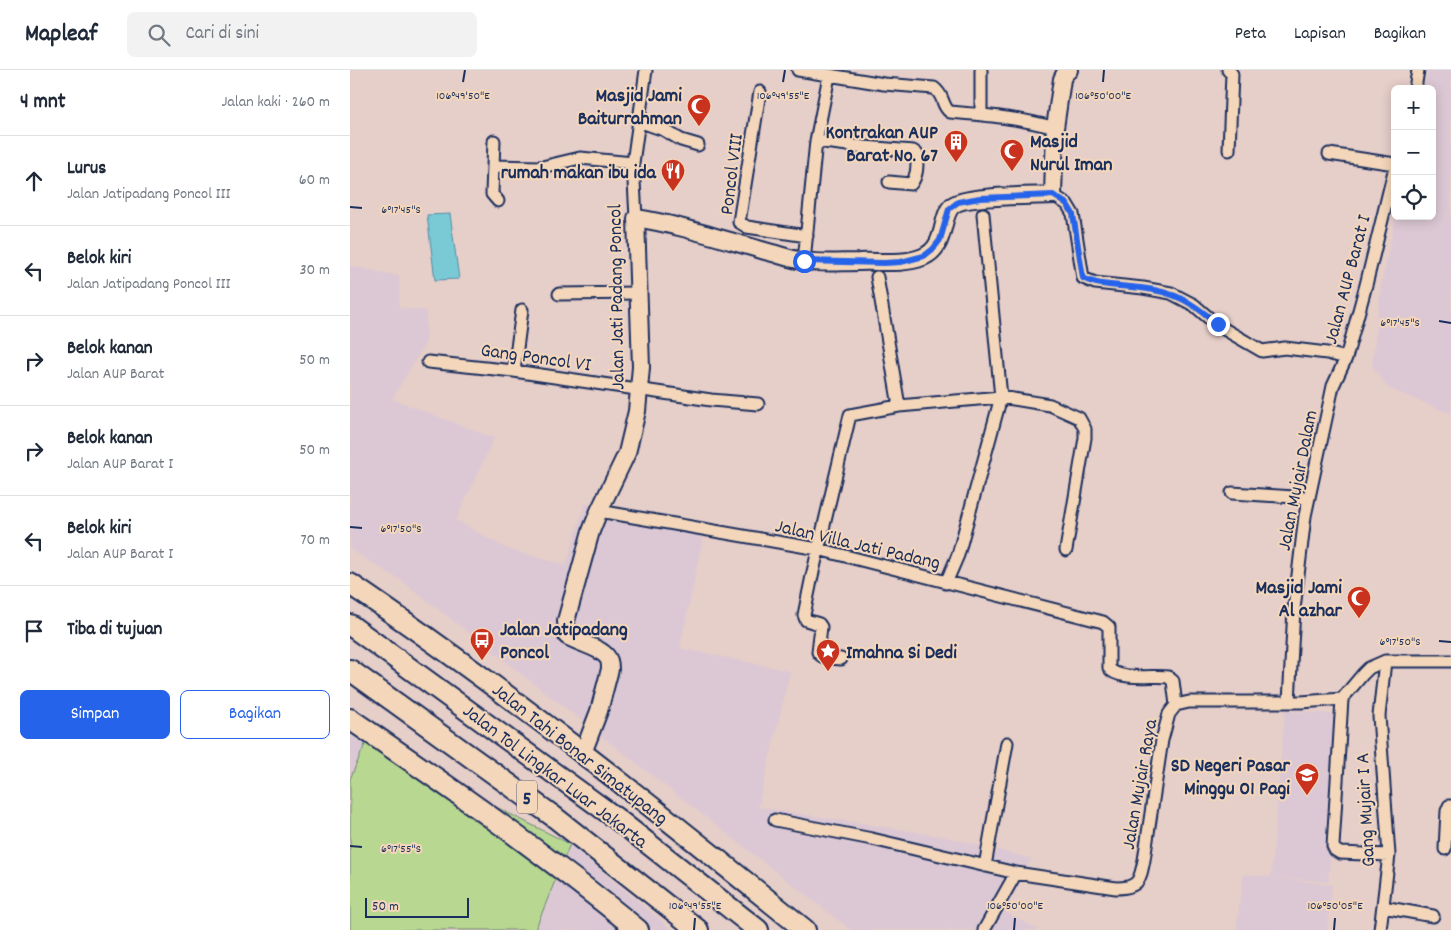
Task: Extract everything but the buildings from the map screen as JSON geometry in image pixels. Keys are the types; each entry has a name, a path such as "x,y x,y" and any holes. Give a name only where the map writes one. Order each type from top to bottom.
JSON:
{"highway":[{"name":"Jalan Tahi Bonar Simatupang","path":"350,584 512,698 806,930"},
{"name":"Jalan Tol Lingkar Luar Jakarta","path":"350,625 617,818 758,930"},
{"name":"Jalan Tol Lingkar Luar Jakarta","path":"350,670 553,816 698,930"},
{"path":"350,719 525,842 638,930"}],"street":[{"name":"Jalan Jati Padang Poncol","path":"583,753 598,711 610,669 610,662 608,657 599,651 568,636 565,629 591,531 627,453 637,411 641,367 633,163 646,70"},
{"path":"798,70 884,84 934,88 942,97 945,109 950,112 1028,120 1055,128"},
{"path":"981,70 982,114"},
{"path":"636,218 663,222 804,261 884,263 901,262 924,256 940,240 949,209 953,204 963,201 1053,195 1055,128 1062,79 1069,70"},
{"path":"1228,70 1232,74 1229,150"},
{"path":"1416,85 1418,70"},
{"path":"804,261 816,141 829,76"},
{"name":"Poncol VIII","path":"760,92 739,222 747,228 807,236"},
{"path":"638,121 664,130 681,140 698,145"},
{"path":"494,141 492,194 498,201"},
{"path":"816,141 864,147 913,150 916,154 915,179 911,184 889,182"},
{"path":"1329,154 1391,165"},
{"path":"493,166 542,167 580,158 633,163"},
{"name":"Jalan AUP Barat I","path":"1053,195 1067,204 1073,214 1083,278 1095,283 1171,293 1194,305 1218,324 1262,351 1285,348 1327,353 1346,358 1393,175"},
{"path":"983,214 1001,397"},
{"path":"877,277 899,406"},
{"path":"559,294 638,293"},
{"path":"514,371 522,310"},
{"name":"Jalan Mujair Dalam","path":"1289,702 1294,609 1309,498 1333,386 1346,358"},
{"name":"Gang Poncol VI","path":"428,362 514,371 712,400 758,404"},
{"path":"841,659 824,658 819,655 821,627 819,624 806,621 804,617 850,415 899,406 1001,397 1050,405 1079,418 1085,429 1066,550"},
{"name":"Jalan Villa Jati Padang","path":"599,511 818,550 946,583 958,555 1001,397"},
{"path":"1232,493 1309,498"},
{"path":"946,583 1106,623 1109,627 1109,668 1112,673 1168,677 1173,681 1176,705"},
{"path":"1388,855 1340,853 1333,846 1342,699 1363,674 1385,660 1451,661"},
{"name":"Gang Mujair I A","path":"1380,930 1388,855 1379,716 1385,660"},
{"name":"Jalan Mujair Raya","path":"1016,873 1116,888 1129,888 1136,883 1141,874 1144,860 1162,740 1169,714 1176,705 1189,702 1289,702 1342,699"},
{"path":"985,866 1007,743"},
{"path":"1445,849 1447,811 1449,806 1451,806"},
{"path":"775,820 872,839 1016,873 984,930"},
{"path":"1383,907 1433,916"}],"shaded area":[{"path":"1428,70 1451,70 1451,414 1388,388 1372,366 1381,287 1395,220 1436,220 1436,85 1425,85"},
{"path":"350,266 399,276 399,308 426,311 426,342 392,399 494,438 456,520 507,549 566,565 585,504 704,533 680,648 790,671 758,807 946,837 1032,859 1005,912 1039,930 851,930 402,581 350,549"},
{"name":"SD Negeri Pasar Minggu 01 Pagi","path":"1285,710 1342,715 1328,882 1274,877 1332,885 1327,930 1236,930 1244,874 1271,877"},
{"path":"350,731 366,742 350,779"},
{"path":"570,844 672,930 535,930"}],"green space":[{"path":"366,742 570,844 535,930 350,930 350,779"}],"water":[{"path":"450,214 459,279 435,280 427,215"}],"place":[{"name":"Masjid Jami Baiturrahman","path":"699,127"},
{"name":"Kontrakan AUP Barat No. 67","path":"956,163"},
{"name":"Masjid Nurul Iman","path":"1012,172"},
{"name":"rumah makan ibu ida","path":"673,192"},
{"name":"Masjid Jami Al azhar","path":"1359,619"},
{"name":"Jalan Jatipadang Poncol","path":"482,661"},
{"name":"Imahna Si Dedi","path":"828,672"},
{"name":"SD Negeri Pasar Minggu 01 Pagi","path":"1307,796"}],"route":[{"path":"804,261 884,263 901,262 924,256 940,240 949,209 953,204 980,198 1053,195 1067,204 1073,214 1083,278 1095,283 1171,293 1194,305 1218,324"}]}
